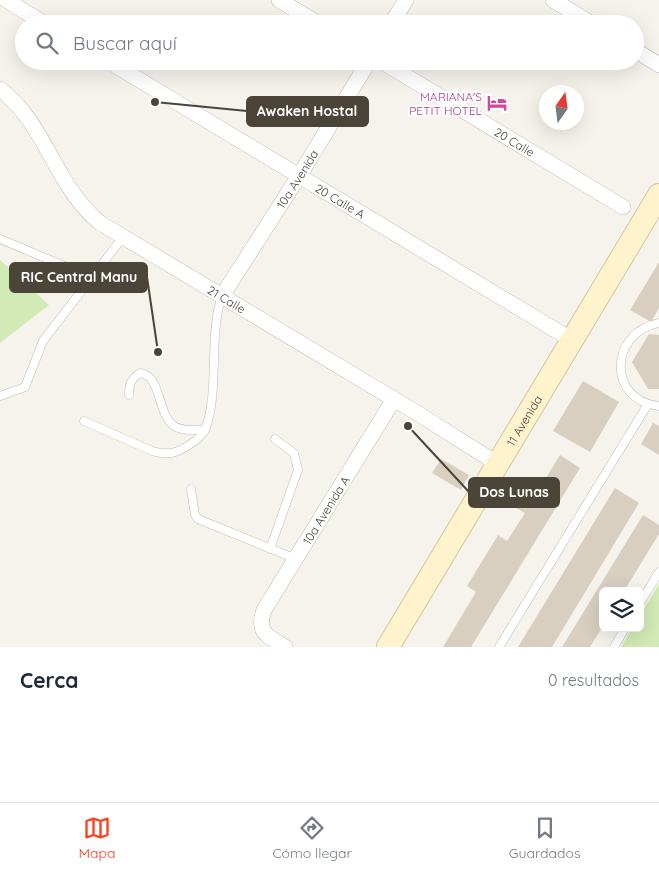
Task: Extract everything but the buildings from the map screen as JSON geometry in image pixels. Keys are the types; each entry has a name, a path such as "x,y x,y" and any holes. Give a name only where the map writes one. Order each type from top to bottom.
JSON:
{"main road":[{"name":"11 Avenida","path":"388,647 659,195"}],"street":[{"path":"6,0 31,15"},
{"path":"280,0 304,15"},
{"path":"397,15 406,0"},
{"path":"553,0 577,15"},
{"path":"644,56 659,65"},
{"name":"20 Calle A","path":"123,70 572,340"},
{"name":"10a Avenida","path":"222,296 300,175 364,70"},
{"name":"20 Calle","path":"396,70 623,206"},
{"name":"21 Calle","path":"0,89 20,107 78,202 100,224 394,399 498,464"},
{"name":"10a Avenida A","path":"285,647 266,635 261,629 260,622 264,610 394,399"}],"lane":[{"path":"0,396 25,387 43,341 123,237"},
{"path":"0,239 92,278"},
{"path":"84,421 163,454 173,453 200,436 205,430 210,402 217,311 222,296"},
{"path":"659,324 649,325 632,336 626,344 620,364 621,374 630,392 648,404 659,406"},
{"path":"129,394 129,385 133,378 140,373 146,374 152,380 164,413 174,426 188,431 205,430"},
{"path":"499,647 648,404"},
{"path":"270,549 298,470 294,453 276,439"},
{"path":"191,489 195,516 198,519 296,559"},
{"path":"644,596 659,572"},
{"path":"614,647 623,632"}],"green space":[{"path":"0,260 49,305 0,343"},
{"path":"659,584 659,647 621,647 630,632 644,632 644,608"}],"place":[{"name":"Awaken Hostal","path":"155,102"},
{"name":"MARIANA'S PETIT HOTEL","path":"497,103"},
{"name":"RIC Central Manu","path":"158,352"},
{"name":"Dos Lunas","path":"408,426"}]}
